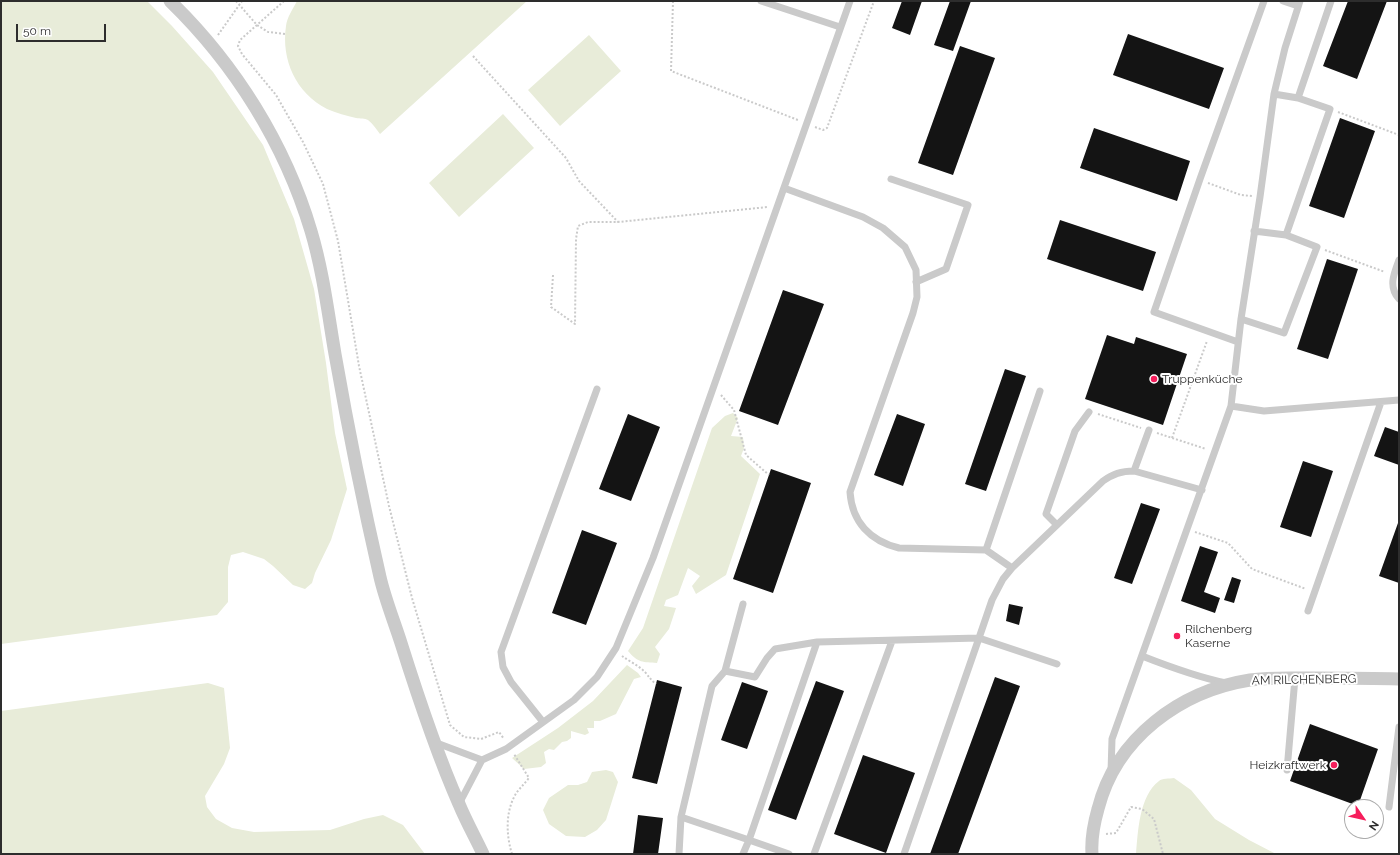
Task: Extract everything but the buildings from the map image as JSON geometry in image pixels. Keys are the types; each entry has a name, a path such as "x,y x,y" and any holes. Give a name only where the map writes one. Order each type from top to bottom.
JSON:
{"street":[{"path":"170,1 210,43 232,72 271,133 289,170 311,232 326,297 350,432 380,579 434,742 459,804 483,854"},
{"name":"AM RILCHENBERG","path":"1092,854 1092,836 1098,806 1111,773 1119,758 1130,745 1160,716 1194,696 1209,690 1258,679 1399,679"}],"lane":[{"path":"762,1 840,27"},
{"path":"459,804 482,760 509,747 574,700 597,677 614,651 653,558 850,1"},
{"path":"1238,342 1154,312 1264,1"},
{"path":"1111,773 1112,739 1231,406 1241,319 1274,94 1285,48 1299,4 1283,1"},
{"path":"1298,98 1331,1"},
{"path":"1274,94 1298,98 1330,109 1286,235"},
{"path":"891,179 968,205 946,269 916,282"},
{"path":"784,188 863,217 883,228 905,247 916,270 917,297 913,313 850,492 851,505 857,519 875,538 886,545 900,548 986,550 1012,568"},
{"path":"1241,319 1284,333 1316,247 1286,235 1254,231"},
{"path":"1399,260 1393,275 1392,287 1399,299"},
{"path":"543,722 511,682 503,667 501,652 597,389"},
{"path":"986,550 1040,391"},
{"path":"1231,406 1264,411 1399,400"},
{"path":"1308,611 1381,402"},
{"path":"1057,525 1046,514 1075,430 1089,412"},
{"path":"1134,471 1149,430"},
{"path":"904,854 992,600 996,590 1012,568 1107,478 1112,475 1123,471 1134,471 1202,490"},
{"path":"679,854 681,817 712,686 725,671 743,604"},
{"path":"725,671 755,677 767,658 775,649 817,642 980,638 1057,664"},
{"path":"814,854 892,641"},
{"path":"743,854 817,642"},
{"path":"1142,656 1205,679 1232,684"},
{"path":"1287,770 1295,678"},
{"path":"1389,807 1399,727"},
{"path":"434,742 482,760"},
{"path":"681,817 789,854"}],"path":[{"path":"236,1 257,25 268,32 285,34"},
{"path":"210,43 219,34 242,1"},
{"path":"284,1 240,40 238,46 242,54 276,95 303,142 323,184 338,241 358,366 389,506 412,598 450,725 464,737 481,739 499,732 529,778 516,794 509,812 507,832 512,854"},
{"path":"672,1 671,71 823,130 827,128 874,1"},
{"path":"473,56 566,158 579,181 618,222"},
{"path":"1330,109 1399,135"},
{"path":"1200,180 1241,195 1260,197"},
{"path":"553,275 552,307 575,324 576,239 578,226 588,222 618,222 777,206"},
{"path":"1316,247 1393,275"},
{"path":"1172,438 1210,332"},
{"path":"713,386 734,410 746,455 769,475"},
{"path":"1188,529 1228,543 1252,569 1315,592"},
{"path":"614,651 640,668 646,673 650,680 656,684"},
{"path":"1092,836 1116,833 1131,808 1142,808 1154,819 1163,854"}],"green space":[{"path":"1,1 147,1 172,26 213,72 263,145 294,219 314,289 335,433 347,489 331,540 315,573 312,583 305,589 293,585 264,559 243,552 231,555 228,567 228,602 217,615 1,644"},
{"path":"297,1 527,1 380,134 367,119 349,116 327,109 316,102 299,85 289,63 285,39 288,19"},
{"path":"589,35 621,71 560,126 528,90"},
{"path":"503,114 534,148 459,217 429,183"},
{"path":"733,413 738,418 731,436 743,437 744,448 741,456 760,474 726,575 696,594 692,586 700,576 688,568 678,595 666,600 664,606 676,608 669,629 655,647 660,654 657,663 638,660 628,651 643,628 712,428 725,416"},
{"path":"627,665 641,677 634,679 616,714 600,721 594,721 594,728 587,728 589,733 585,735 571,731 571,738 562,742 554,750 549,749 544,752 546,763 541,767 524,769 512,758 558,728 593,701"},
{"path":"208,683 224,688 230,748 224,764 205,796 207,807 216,819 232,828 254,832 330,830 364,819 383,815 403,825 425,854 1,854 1,711"},
{"path":"606,770 613,772 618,782 606,820 597,830 585,837 566,836 549,824 543,810 549,798 568,785 578,785 587,782 592,772"},
{"path":"1174,778 1191,790 1215,819 1249,840 1276,854 1136,854 1141,815 1147,796 1160,780"}],"place":[{"name":"Truppenküche","path":"1154,379"},
{"name":"Rilchenberg Kaserne","path":"1177,636"},
{"name":"Heizkraftwerk","path":"1334,765"}]}
